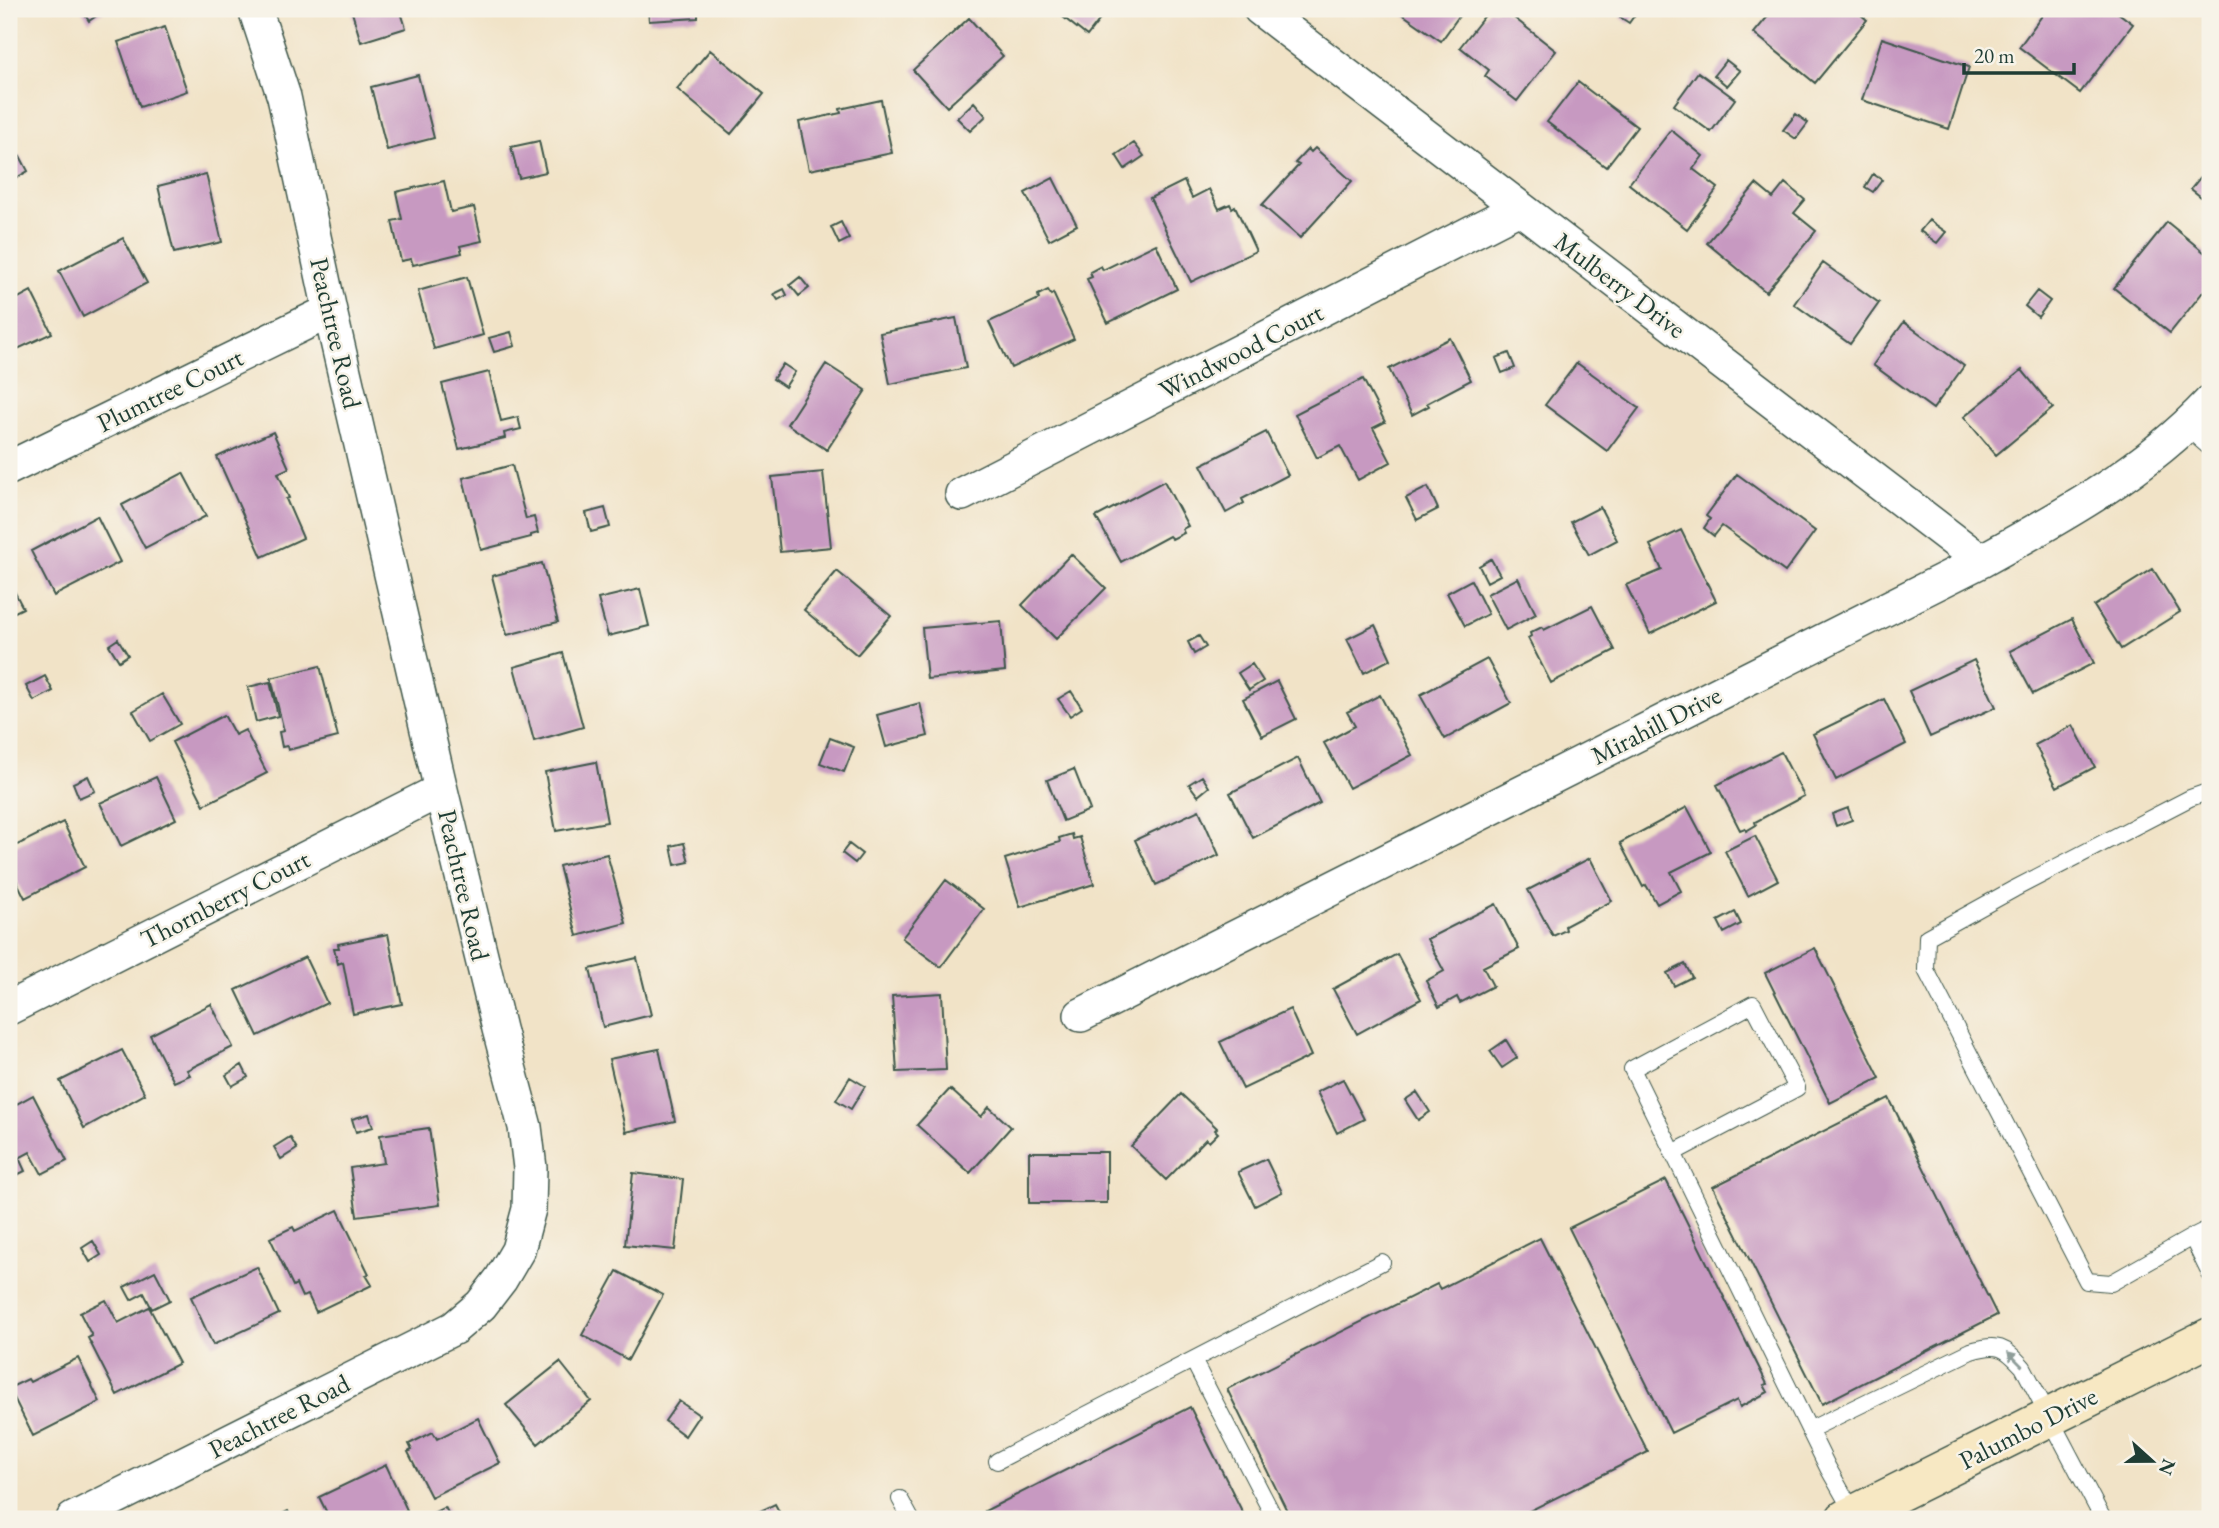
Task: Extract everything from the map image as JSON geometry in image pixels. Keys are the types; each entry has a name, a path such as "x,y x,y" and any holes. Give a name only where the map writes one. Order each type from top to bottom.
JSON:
{"street":[{"name":"Peachtree Road","path":"74,1519 454,1328 481,1305 501,1279 518,1250 529,1209 530,1168 525,1127 495,1016 441,790 330,311 284,97 255,9"},
{"name":"Mulberry Drive","path":"1259,9 1981,561"},
{"name":"Windwood Court","path":"962,494 1519,208"},
{"name":"Plumtree Court","path":"9,468 330,311"},
{"name":"Mirahill Drive","path":"1081,1015 1981,561 2073,511 2134,470 2198,438 2210,402"},
{"name":"Thornberry Court","path":"9,1008 441,790"},
{"name":"Palumbo Drive","path":"1850,1517 2210,1337"}],"lane":[{"path":"2210,791 2167,810 1927,937 1926,970 2087,1281 2111,1283 2210,1228"},
{"path":"1673,1153 1797,1088 1753,1004 1632,1069 1673,1153 1811,1429 1850,1517"},
{"path":"2192,1237 2210,1274"},
{"path":"997,1461 1382,1262"},
{"path":"1811,1429 1971,1351 1992,1345 2004,1349 2023,1367 2103,1519"},
{"path":"1193,1360 1275,1519"},
{"path":"900,1499 911,1519"}],"building":[{"path":"9,9 24,9 9,19"},
{"path":"81,9 106,9 89,21"},
{"path":"351,9 400,9 406,28 361,42"},
{"path":"648,9 698,9 698,18 649,21"},
{"path":"1053,9 1108,9 1087,36"},
{"path":"1395,9 1464,9 1441,41"},
{"path":"1490,9 1503,9 1556,51 1517,101 1485,76 1489,70 1460,47"},
{"path":"1626,9 1639,9 1629,23 1620,17"},
{"path":"1774,9 1854,9 1867,20 1815,83 1754,33"},
{"path":"2047,9 2113,9 2133,24 2080,93 2019,47"},
{"path":"969,18 1003,56 947,107 913,70"},
{"path":"165,27 187,91 140,107 118,42"},
{"path":"1882,38 1969,67 1949,129 1862,100"},
{"path":"710,50 764,94 731,134 677,89"},
{"path":"1726,60 1740,71 1727,86 1714,75"},
{"path":"1698,72 1735,99 1711,132 1674,105"},
{"path":"418,75 434,138 387,150 371,87"},
{"path":"1578,82 1637,127 1606,167 1547,122"},
{"path":"881,100 892,153 809,170 799,122 841,113 840,109"},
{"path":"974,102 986,116 970,131 957,118"},
{"path":"1796,114 1808,123 1796,139 1783,130"},
{"path":"1671,130 1703,156 1693,169 1718,188 1687,229 1629,184"},
{"path":"539,141 546,172 519,178 511,147"},
{"path":"1134,143 1144,156 1125,169 1116,155"},
{"path":"1315,148 1352,181 1300,238 1262,205 1299,165 1295,163 1308,149 1311,152"},
{"path":"20,156 28,171 9,182 9,163"},
{"path":"2210,165 2210,204 2191,189"},
{"path":"206,174 222,242 174,253 158,186"},
{"path":"1873,174 1882,180 1873,192 1865,187"},
{"path":"1053,178 1077,225 1049,240 1025,193"},
{"path":"444,181 451,212 474,207 482,241 460,246 462,253 413,265 411,259 401,261 392,221 402,219 396,192"},
{"path":"1184,181 1192,198 1209,189 1219,209 1230,204 1232,208 1235,206 1256,251 1191,282 1150,198"},
{"path":"1785,183 1805,200 1794,213 1816,231 1766,292 1707,243 1756,184 1773,198"},
{"path":"1929,220 1946,232 1937,243 1920,231"},
{"path":"841,222 849,239 839,244 831,227"},
{"path":"2167,222 2210,257 2210,283 2170,333 2114,288"},
{"path":"123,238 147,283 83,317 59,271"},
{"path":"1156,244 1177,289 1108,323 1087,279 1092,277 1090,272 1101,266 1103,270"},
{"path":"1823,263 1879,303 1850,344 1794,304"},
{"path":"467,277 483,335 434,349 418,291"},
{"path":"800,277 809,288 799,296 790,285"},
{"path":"784,289 787,295 778,300 774,294"},
{"path":"1048,290 1051,295 1053,293 1074,339 1011,368 989,322 1039,299 1038,295"},
{"path":"31,291 52,333 9,353 9,303"},
{"path":"2037,291 2050,301 2038,317 2025,306"},
{"path":"956,318 966,368 890,384 880,333"},
{"path":"1904,322 1964,366 1933,409 1873,365"},
{"path":"511,332 515,346 494,352 489,338"},
{"path":"1450,338 1471,380 1427,403 1429,406 1412,415 1389,369"},
{"path":"1509,353 1515,368 1502,373 1496,358"},
{"path":"1577,363 1639,408 1607,451 1545,405"},
{"path":"783,364 795,372 785,387 773,379"},
{"path":"826,364 866,390 827,450 787,424"},
{"path":"2022,370 2053,408 1996,455 1964,417"},
{"path":"489,372 501,421 518,417 521,429 504,433 505,438 459,449 442,384"},
{"path":"1363,379 1385,422 1373,428 1391,462 1358,480 1340,446 1317,458 1295,414"},
{"path":"273,432 289,468 278,473 303,538 262,557 217,457"},
{"path":"1266,432 1288,475 1242,499 1244,503 1226,513 1201,465"},
{"path":"512,465 526,519 534,517 538,533 481,550 463,478"},
{"path":"823,472 831,547 780,552 772,477"},
{"path":"183,473 206,516 145,548 122,505"},
{"path":"1737,474 1815,531 1785,572 1722,526 1714,536 1704,528 1710,519 1706,516"},
{"path":"1164,481 1188,526 1182,529 1184,533 1172,539 1169,536 1121,562 1096,517"},
{"path":"1428,487 1438,509 1417,520 1406,498"},
{"path":"1600,507 1617,540 1589,555 1571,522"},
{"path":"605,508 610,527 591,532 586,513"},
{"path":"97,516 120,562 54,596 31,551"},
{"path":"1681,530 1716,601 1650,634 1626,585 1662,570 1650,545"},
{"path":"1071,554 1106,588 1056,639 1022,605"},
{"path":"1491,559 1500,575 1487,582 1479,566"},
{"path":"542,563 558,622 507,635 492,576"},
{"path":"2153,569 2180,612 2121,649 2094,606"},
{"path":"837,571 891,616 857,655 804,610"},
{"path":"1518,578 1536,614 1506,630 1487,594"},
{"path":"1471,580 1488,614 1465,626 1447,593"},
{"path":"9,581 23,608 9,615"},
{"path":"640,589 649,626 608,636 598,599"},
{"path":"1592,606 1615,650 1551,683 1528,638 1530,633 1542,627 1544,630"},
{"path":"2072,619 2094,663 2033,694 2010,651"},
{"path":"1001,621 1005,671 927,679 922,628"},
{"path":"1375,625 1391,659 1364,673 1347,639"},
{"path":"1199,636 1206,647 1194,654 1188,642"},
{"path":"118,639 128,655 119,661 109,645"},
{"path":"563,653 583,727 534,741 514,667"},
{"path":"1487,659 1511,703 1445,739 1420,695"},
{"path":"1974,660 1996,707 1930,737 1909,691"},
{"path":"1252,664 1263,681 1249,690 1238,673"},
{"path":"320,666 338,737 288,750 287,746 282,747 279,732 284,731 271,678"},
{"path":"45,676 53,691 34,701 26,686"},
{"path":"1277,681 1296,719 1262,736 1243,699"},
{"path":"270,682 278,716 256,722 248,687"},
{"path":"1071,691 1082,708 1070,716 1058,699"},
{"path":"162,694 180,724 150,741 133,711"},
{"path":"1380,695 1412,755 1349,788 1324,743 1355,726 1347,712"},
{"path":"1884,699 1906,744 1836,780 1813,734"},
{"path":"920,703 928,736 886,747 877,715"},
{"path":"224,715 235,735 245,730 267,773 204,805 172,742"},
{"path":"2073,725 2095,767 2057,787 2035,745"},
{"path":"830,738 854,747 844,772 820,763"},
{"path":"1781,752 1804,796 1755,822 1756,825 1746,831 1745,828 1740,830 1717,785"},
{"path":"1298,758 1320,803 1253,838 1230,793"},
{"path":"596,762 607,822 556,831 545,772"},
{"path":"1074,769 1090,810 1063,821 1047,780"},
{"path":"88,776 95,791 79,798 73,783"},
{"path":"1202,776 1209,787 1198,796 1189,784"},
{"path":"156,777 176,819 121,846 100,803"},
{"path":"1687,807 1711,852 1671,872 1681,891 1657,904 1646,885 1643,887 1620,843"},
{"path":"1848,808 1852,820 1836,826 1832,814"},
{"path":"1199,810 1219,855 1156,885 1135,840"},
{"path":"63,822 85,867 25,898 9,866 9,849"},
{"path":"1072,834 1073,839 1080,837 1094,884 1020,907 1005,859 1060,842 1059,838"},
{"path":"1755,836 1778,880 1748,896 1725,851"},
{"path":"684,843 689,862 675,865 671,846"},
{"path":"849,844 862,854 855,863 842,853"},
{"path":"607,854 626,923 577,936 559,866"},
{"path":"1590,858 1612,901 1565,926 1566,930 1553,936 1528,890"},
{"path":"946,880 984,909 941,967 902,938"},
{"path":"1496,904 1519,949 1483,967 1493,986 1460,1003 1457,997 1439,1007 1426,981 1444,971 1427,939"},
{"path":"1735,912 1741,924 1724,933 1718,921"},
{"path":"388,934 402,1004 353,1014 343,962 338,964 334,948 339,948 338,944"},
{"path":"1815,948 1880,1078 1830,1103 1765,973"},
{"path":"1397,954 1421,999 1357,1034 1333,989"},
{"path":"305,957 327,1003 258,1036 236,990"},
{"path":"637,958 651,1015 603,1027 590,969"},
{"path":"1685,964 1692,977 1674,986 1667,973"},
{"path":"942,993 946,1070 897,1072 892,996"},
{"path":"211,1004 233,1047 187,1070 190,1075 174,1082 150,1035"},
{"path":"1290,1009 1311,1056 1243,1089 1220,1042"},
{"path":"1506,1040 1517,1058 1502,1068 1490,1051"},
{"path":"659,1049 675,1121 626,1132 609,1059"},
{"path":"122,1050 145,1094 84,1128 60,1081"},
{"path":"242,1065 248,1077 232,1086 226,1075"},
{"path":"850,1077 865,1086 851,1109 836,1100"},
{"path":"1343,1079 1364,1119 1337,1133 1317,1092"},
{"path":"950,1089 981,1117 989,1107 1011,1127 970,1173 917,1125"},
{"path":"1417,1092 1430,1112 1418,1120 1405,1100"},
{"path":"1181,1094 1217,1128 1215,1130 1218,1133 1209,1142 1206,1139 1166,1180 1131,1146"},
{"path":"33,1095 67,1161 42,1174 30,1152 19,1158 25,1171 9,1179 9,1108"},
{"path":"1889,1098 1997,1315 1822,1404 1713,1187"},
{"path":"369,1114 373,1127 356,1132 352,1119"},
{"path":"429,1128 440,1205 357,1216 350,1168 384,1163 380,1135"},
{"path":"290,1137 297,1149 281,1159 274,1147"},
{"path":"1029,1152 1107,1152 1107,1203 1029,1203"},
{"path":"1266,1159 1282,1192 1255,1206 1238,1172"},
{"path":"633,1173 683,1179 675,1250 625,1245"},
{"path":"1666,1180 1767,1384 1764,1385 1768,1392 1740,1407 1737,1400 1671,1433 1569,1228"},
{"path":"338,1210 372,1285 316,1312 308,1295 302,1297 296,1284 293,1286 270,1238 293,1227 295,1231"},
{"path":"1540,1238 1648,1452 1513,1519 1291,1519 1227,1389 1437,1284 1440,1289"},
{"path":"93,1241 101,1255 90,1262 82,1248"},
{"path":"257,1267 279,1314 213,1345 191,1297"},
{"path":"155,1271 170,1300 152,1309 144,1293 131,1300 124,1287"},
{"path":"617,1271 663,1295 628,1360 582,1335"},
{"path":"106,1300 118,1323 149,1307 179,1363 117,1395 88,1338 92,1336 80,1313"},
{"path":"78,1358 100,1402 33,1436 9,1388 28,1379 30,1382"},
{"path":"560,1362 591,1401 538,1444 506,1405"},
{"path":"679,1401 699,1415 685,1436 665,1421"},
{"path":"1190,1407 1246,1519 990,1519 985,1511"},
{"path":"478,1418 500,1463 431,1497 408,1452 412,1450 409,1444 433,1432 437,1439"},
{"path":"386,1465 407,1510 387,1519 330,1519 319,1497"},
{"path":"775,1504 783,1519 744,1519"},
{"path":"445,1507 451,1519 421,1519"},
{"path":"288,1511 292,1519 272,1519"}]}
